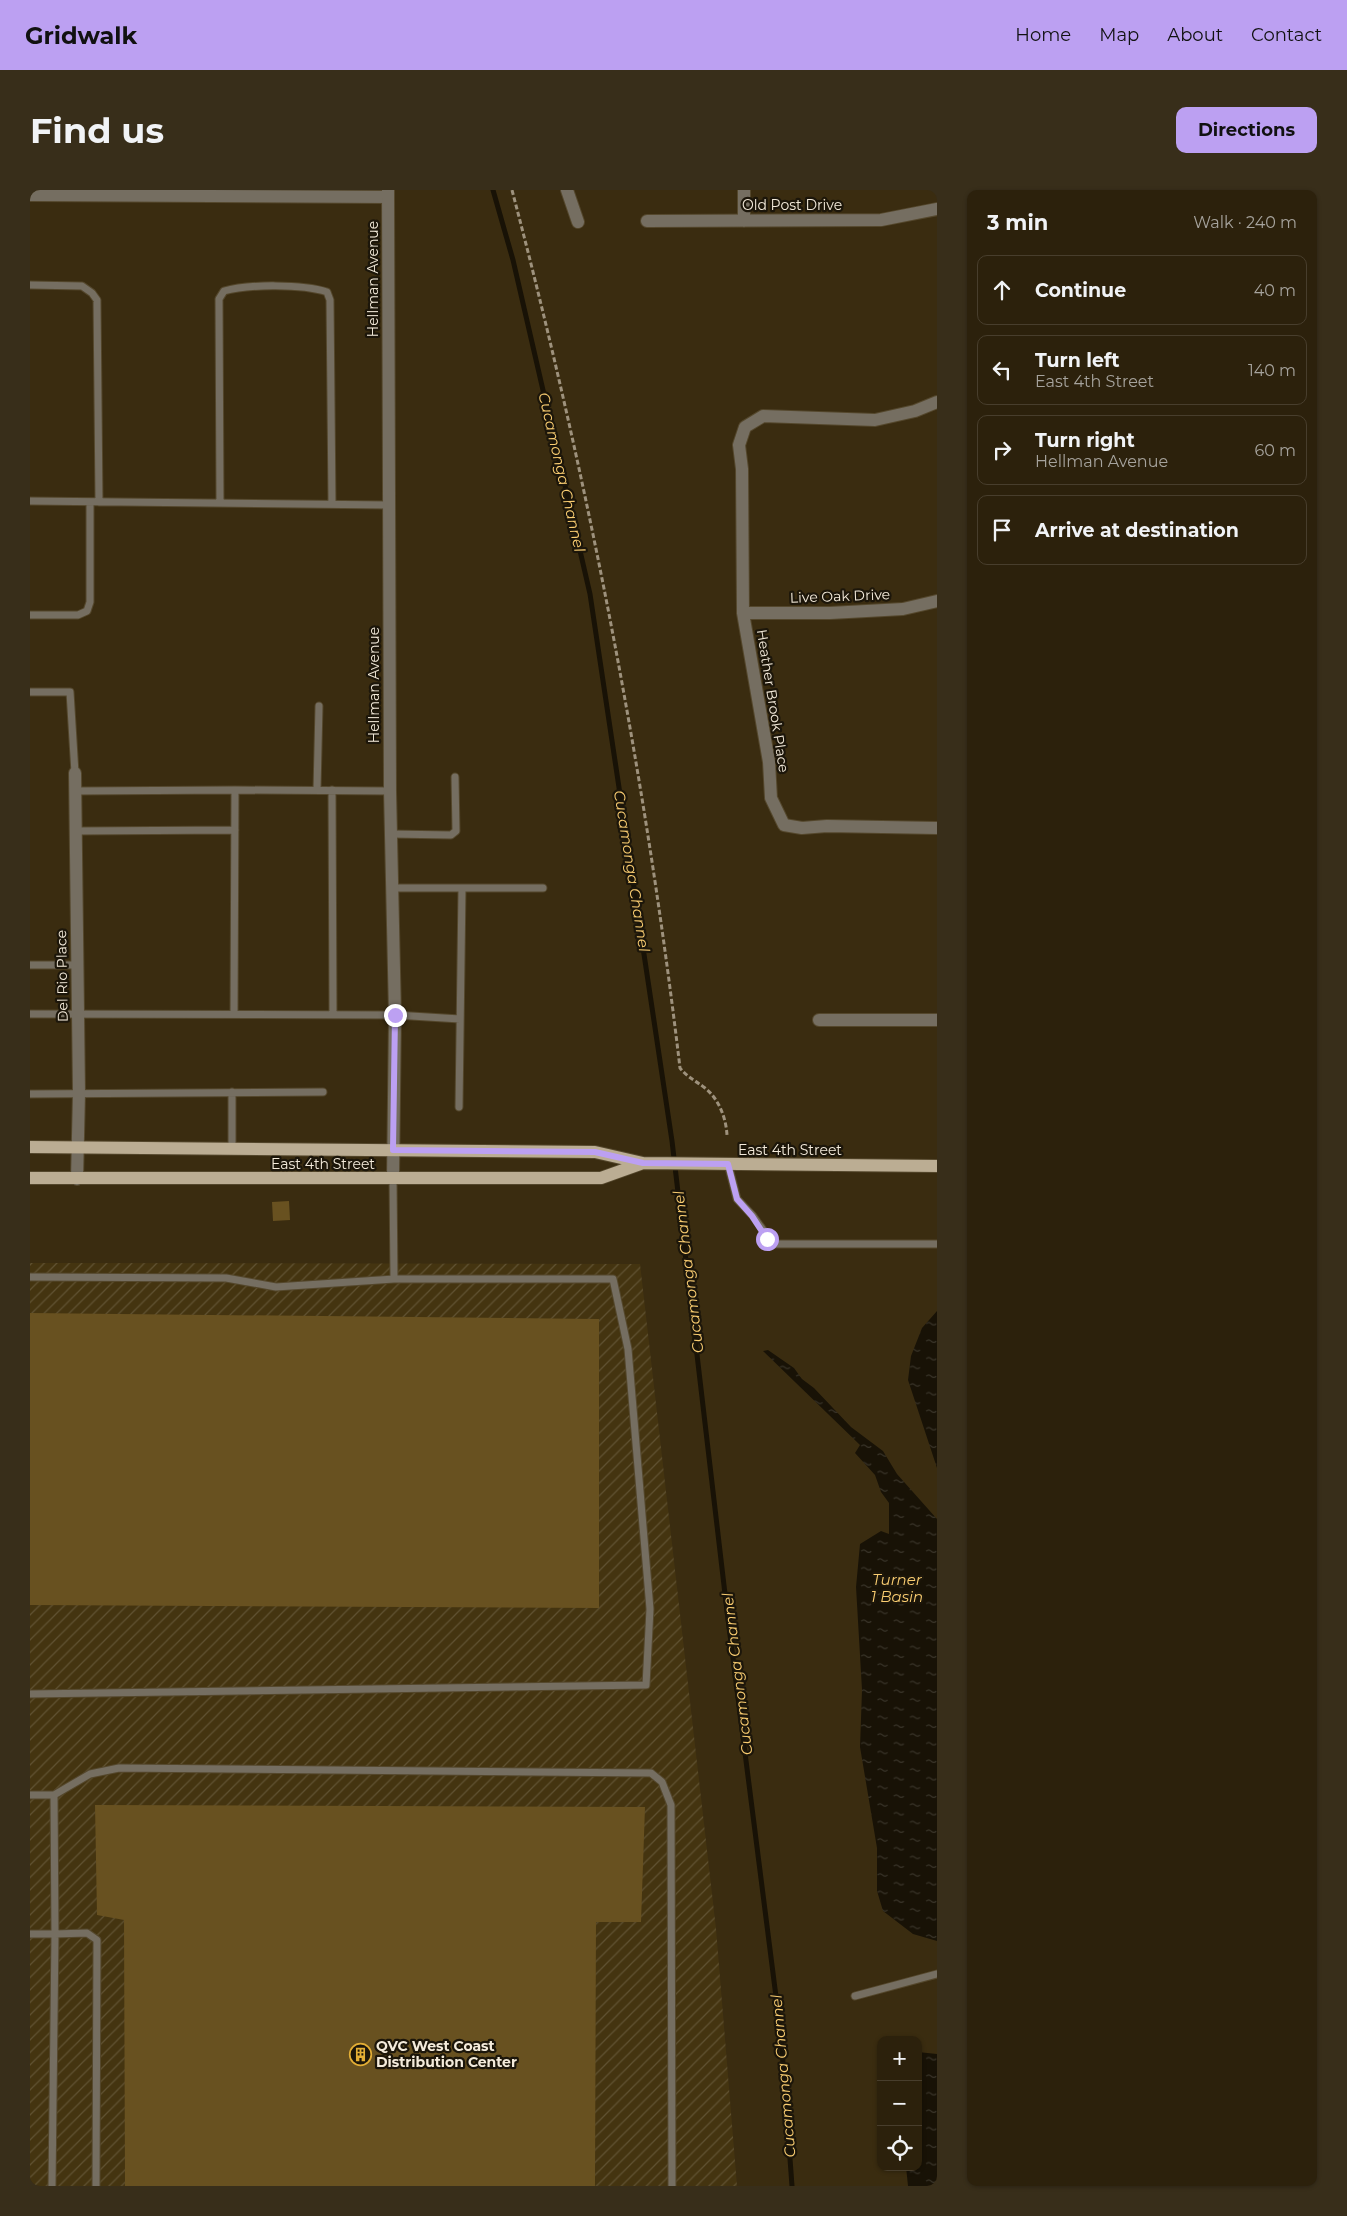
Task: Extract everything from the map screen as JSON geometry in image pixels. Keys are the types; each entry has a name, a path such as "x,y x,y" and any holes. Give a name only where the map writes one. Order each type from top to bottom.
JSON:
{"main road":[{"name":"East 4th Street","path":"30,1147 595,1152 643,1163 937,1166"},
{"name":"East 4th Street","path":"30,1178 601,1178 643,1163"}],"street":[{"path":"567,190 578,222"},
{"path":"744,190 744,221"},
{"path":"30,195 192,192 388,193"},
{"name":"Hellman Avenue","path":"388,193 390,791 395,1015 393,1179"},
{"name":"Old Post Drive","path":"647,221 881,220 937,209"},
{"name":"Heather Brook Place","path":"937,402 915,411 875,420 763,416 745,427 739,445 742,469 744,613 769,762 771,798 784,825 802,828 827,826 937,828"},
{"name":"Live Oak Drive","path":"744,613 903,609 937,601"},
{"name":"Del Rio Place","path":"75,773 79,1093 78,1179"},
{"path":"820,1020 937,1020"}],"lane":[{"path":"30,285 82,286 92,293 97,300 99,502"},
{"path":"220,503 219,299 224,291 238,287 314,288 327,292 330,300 332,504"},
{"path":"30,501 388,505"},
{"path":"30,615 78,615 87,611 90,602 90,502"},
{"path":"30,692 70,692 75,773"},
{"path":"317,790 319,706"},
{"path":"391,834 451,835 456,831 455,777"},
{"path":"234,1014 236,790"},
{"path":"332,790 333,1014"},
{"path":"75,791 390,791"},
{"path":"76,831 235,830"},
{"path":"392,888 543,888"},
{"path":"459,1108 462,888"},
{"path":"30,965 77,965"},
{"path":"30,1014 333,1014 460,1019"},
{"path":"232,1092 232,1149"},
{"path":"30,1094 323,1092"},
{"path":"728,1164 737,1199 773,1244 937,1244"},
{"path":"393,1179 394,1280"},
{"path":"30,1276 226,1278 276,1287 394,1280 613,1279 628,1349 650,1600 646,1685 30,1694"},
{"path":"30,1795 54,1795 90,1774 119,1768 651,1773 662,1782 671,1805 672,2186"},
{"path":"52,2186 55,1934 54,1795"},
{"path":"30,1934 87,1933 97,1940 96,2186"},
{"path":"855,1996 937,1974"}],"path":[{"path":"512,190 560,380 615,640 648,832 680,1068 688,1079 705,1088 717,1101 726,1124 727,1135"}],"shaded area":[{"path":"30,1263 640,1264 716,1929 737,2186 30,2186"}],"water":[{"path":"937,1311 937,1468 908,1380 911,1356 922,1328"},
{"name":"Turner 1 Basin","path":"768,1350 794,1368 802,1379 814,1388 851,1427 883,1451 897,1474 937,1519 937,1941 913,1934 883,1911 877,1891 877,1848 860,1747 862,1690 856,1587 860,1544 881,1531 889,1534 889,1503 881,1492 875,1475 855,1453 860,1445 763,1351"},
{"path":"922,2052 937,2054 937,2186 908,2186 906,2171 922,2171"}],"building":[{"path":"289,1201 290,1220 273,1221 272,1202"},
{"path":"30,1313 599,1319 599,1608 30,1605"},
{"name":"QVC West Coast Distribution Center","path":"95,1805 645,1807 641,1922 596,1922 595,2186 125,2186 124,1920 97,1915"}],"waterway":[{"name":"Cucamonga Channel","path":"493,190 513,260 590,594 672,1141 727,1611 781,2036 792,2186"}],"place":[{"name":"QVC West Coast Distribution Center","path":"360,2054"}],"route":[{"path":"395,1015 393,1150 595,1152 643,1163 728,1164 737,1199 764,1231 767,1239"}]}
